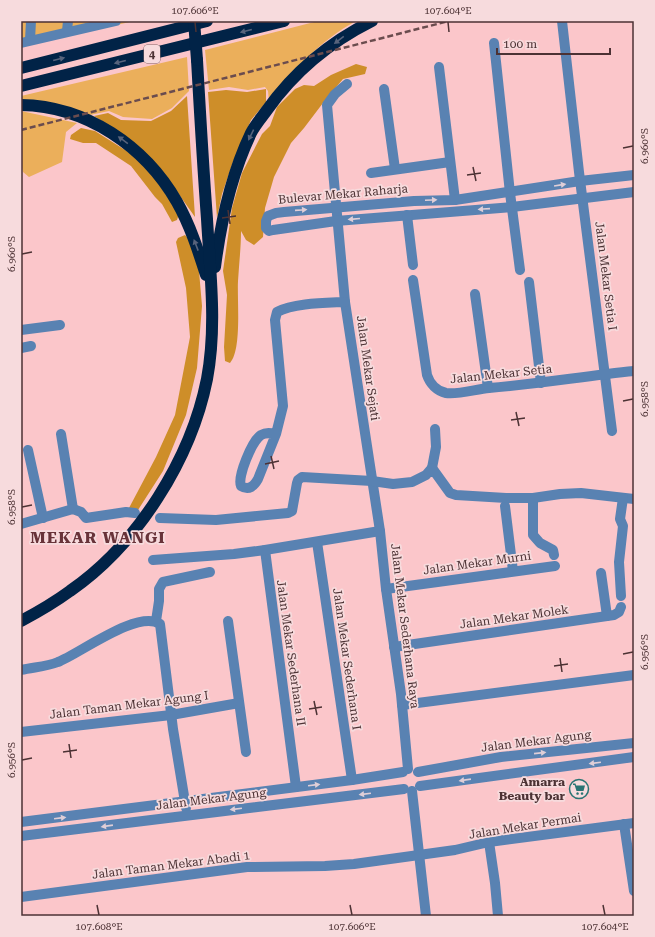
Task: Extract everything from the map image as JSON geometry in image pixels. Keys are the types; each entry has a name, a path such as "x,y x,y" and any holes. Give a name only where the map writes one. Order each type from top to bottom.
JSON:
{"highway":[{"path":"194,21 212,296"},
{"name":"4","path":"21,68 208,21"},
{"name":"4","path":"21,86 284,21"},
{"path":"21,621 70,591 94,572 122,545 162,493 182,455 195,423 207,379 211,341 212,296 218,240 226,202 236,169 252,131 284,88 299,72 344,36 372,21"},
{"path":"21,105 38,105 91,121 126,142 150,164 160,176 177,202 197,246 212,296"}],"street":[{"path":"26,42 31,21"},
{"path":"26,42 67,26 116,21"},
{"name":"Jalan Mekar Setia I","path":"562,21 612,431"},
{"path":"494,42 508,180 520,270"},
{"path":"438,67 455,200"},
{"name":"Jalan Mekar Sejati","path":"347,84 335,94 327,105 336,221 345,302 380,531"},
{"path":"384,89 395,169"},
{"path":"371,173 450,162"},
{"name":"Bulevar Mekar Raharja","path":"634,175 580,177 510,193 455,200 335,205 276,213 268,216 266,228 269,231 336,221 512,207 634,192"},
{"path":"408,215 413,265"},
{"name":"Jalan Mekar Setia","path":"413,280 427,375 434,387 447,393 541,384 634,371"},
{"path":"529,282 541,384"},
{"path":"475,294 488,388"},
{"path":"276,434 264,433 256,440 250,449 240,479 241,486 247,488 255,484 276,434 283,406 275,320 277,312 289,307 345,302"},
{"path":"21,330 60,325"},
{"path":"160,518 216,520 288,513 292,510 297,483 302,477 372,481 393,484 412,482 426,475 432,468 436,447 435,429"},
{"path":"61,434 73,509"},
{"path":"28,450 43,518"},
{"path":"432,468 453,495 533,498 569,493 634,499"},
{"path":"533,498 533,535 540,543 553,550 554,555"},
{"path":"621,596 619,562 623,526 620,519 623,498"},
{"path":"505,506 513,571"},
{"path":"21,524 73,509 81,512 86,518 126,512 135,513"},
{"name":"Jalan Mekar Sederhana Raya","path":"153,560 264,550 380,531 386,589 410,771"},
{"name":"Jalan Mekar Sederhana I","path":"317,542 352,780"},
{"name":"Jalan Mekar Sederhana II","path":"264,550 296,787"},
{"name":"Jalan Mekar Murni","path":"386,589 555,566"},
{"path":"156,621 159,589 163,582 210,572"},
{"path":"601,573 607,616"},
{"name":"Jalan Mekar Molek","path":"394,647 607,616 617,614 621,607"},
{"path":"21,670 58,662 117,630 151,620 160,624 171,715 187,815"},
{"path":"228,621 246,752"},
{"path":"402,705 634,675"},
{"name":"Jalan Taman Mekar Agung I","path":"21,732 171,715 239,702"},
{"name":"Jalan Mekar Agung","path":"21,822 352,780 501,757 634,742"},
{"path":"501,757 504,774"},
{"name":"Jalan Mekar Agung","path":"21,836 412,789 504,774 634,758"},
{"path":"410,771 422,779 412,789 399,781 410,771"},
{"path":"412,789 426,916"},
{"path":"163,805 165,818"},
{"path":"82,815 84,829"},
{"path":"629,823 634,890"},
{"name":"Jalan Mekar Permai","path":"325,866 420,856 489,842 629,823"},
{"path":"489,842 498,916"},
{"name":"Jalan Taman Mekar Abadi 1","path":"21,897 247,867 325,866"}],"shaded area":[{"path":"21,21 134,21 21,47"},
{"path":"318,21 356,21 331,37 308,56 269,101 268,91 265,87 248,90 229,87 209,90 205,50"},
{"path":"187,57 189,91 172,108 152,119 123,117 109,111 90,115 21,100 21,96"},
{"path":"356,64 367,67 365,74 343,79 291,143 274,177 265,208 263,237 254,245 246,240 241,231 238,281 238,336 234,357 230,363 225,361 224,347 227,295 223,271 232,208 242,173 262,134 270,126 277,107 295,89 304,85 314,86 331,75"},
{"path":"266,89 266,102 251,120 233,162 222,194 217,218 208,92 226,90 247,92"},
{"path":"187,96 195,217 168,179 113,128 94,116 108,113 121,120 151,121 171,111"},
{"path":"21,111 77,123 66,132 62,162 29,177 23,172 21,164"},
{"path":"81,128 95,131 144,162 179,214 177,220 172,222 162,204 131,166 96,143 83,143 70,139 71,135"},
{"path":"185,235 191,241 199,271 202,306 197,368 186,415 163,471 138,510 129,508 156,457 175,415 190,337 186,288 176,242 178,238"}],"railway":[{"path":"21,130 449,21"}],"place":[{"name":"Amarra Beauty bar","path":"579,789"}],"district":[{"name":"MEKAR WANGI","path":"98,537"}]}
